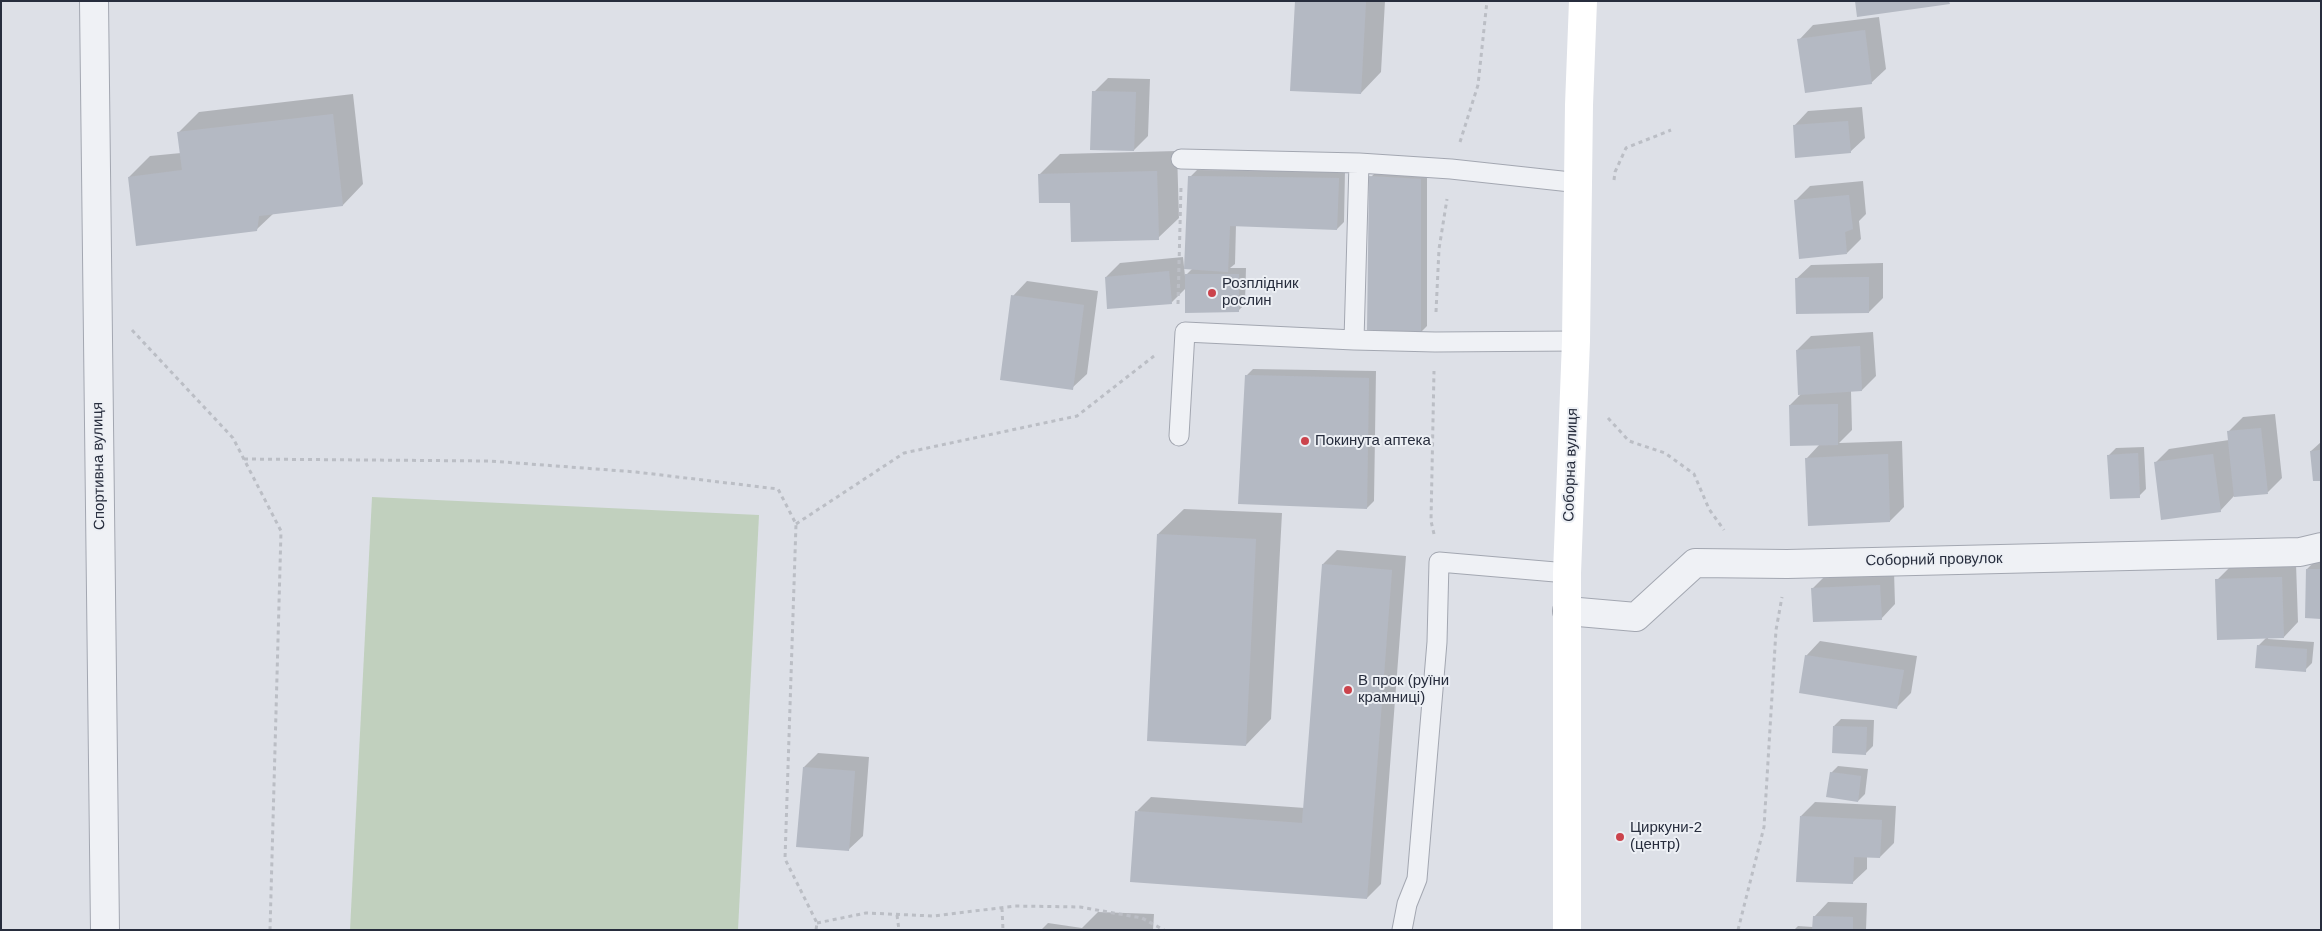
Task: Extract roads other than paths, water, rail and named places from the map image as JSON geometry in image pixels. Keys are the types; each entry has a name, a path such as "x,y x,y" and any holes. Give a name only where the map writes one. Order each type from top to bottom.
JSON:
{"street":[{"name":"Спортивна вулиця","path":"94,1 104,930"},
{"name":"Соборна вулиця","path":"1567,930 1567,573 1576,341 1580,183 1579,105 1584,1"},
{"name":"Соборний провулок","path":"1567,611 1636,617 1694,563 1787,564 2300,552 2321,547"}],"lane":[{"path":"1181,159 1359,163 1451,169 1580,183"},
{"path":"1354,340 1359,163"},
{"path":"1179,436 1186,332 1435,342 1576,341"},
{"path":"1402,930 1407,904 1417,879 1437,642 1439,562 1567,573"}],"place":[{"name":"Розплідник рослин","path":"1212,293"},
{"name":"Покинута аптека","path":"1305,441"},
{"name":"В прок (руїни крамниці)","path":"1348,690"},
{"name":"Циркуни-2 (центр)","path":"1620,837"}]}
